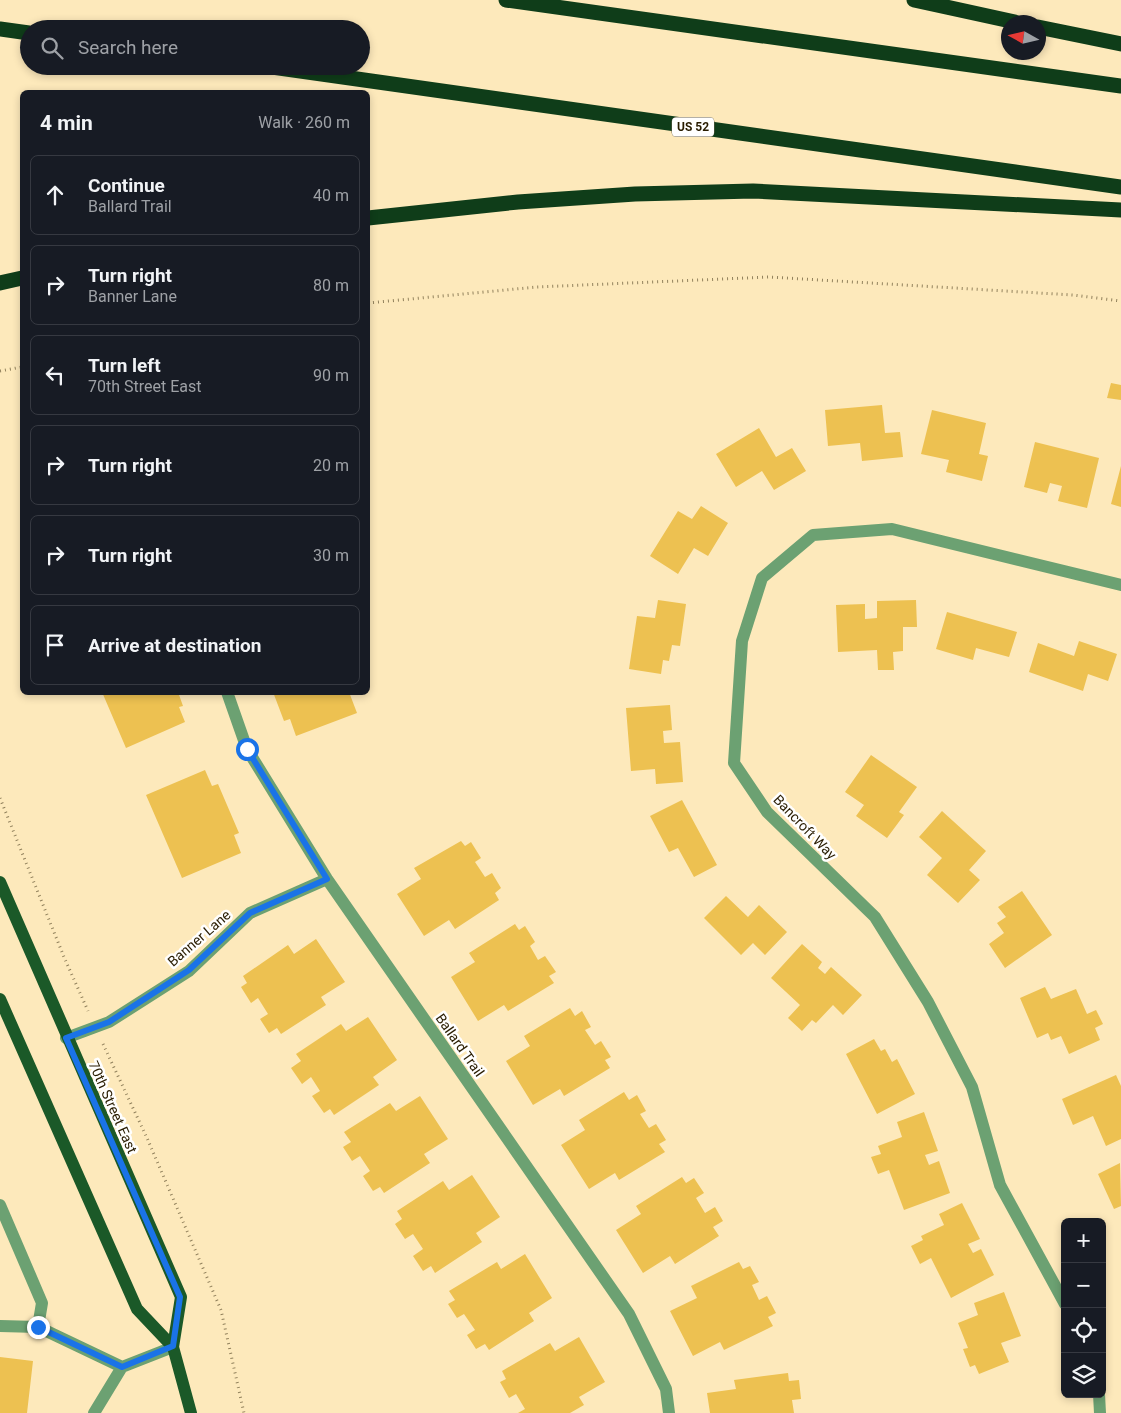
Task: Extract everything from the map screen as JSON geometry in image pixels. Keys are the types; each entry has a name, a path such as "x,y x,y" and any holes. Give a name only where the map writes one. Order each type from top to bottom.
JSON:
{"highway":[{"path":"506,0 1121,86"},
{"path":"914,0 1001,19"},
{"path":"0,29 20,32"},
{"path":"1046,29 1121,44"},
{"name":"US 52","path":"329,75 1121,187"},
{"path":"370,218 518,202 636,194 753,191 1121,210"},
{"path":"0,283 20,278"}],"main road":[{"name":"70th Street East","path":"0,882 66,1038 180,1297 173,1346 191,1413"},
{"name":"70th Street East","path":"0,999 137,1309 173,1346"}],"street":[{"name":"Bancroft Way","path":"1061,1297 1000,1185 972,1087 928,1002 875,917 766,812 734,763 742,641 762,578 813,534 892,529 1121,585"},
{"name":"Ballard Trail","path":"228,695 247,749 327,879 629,1314 666,1389 669,1413"},
{"name":"Banner Lane","path":"66,1038 109,1022 189,970 250,913 327,879"},
{"path":"0,1205 42,1303 38,1327"},
{"path":"0,1326 38,1327 122,1367"},
{"path":"94,1413 122,1367 173,1346"},
{"path":"1099,1398 1100,1413"}],"path":[{"path":"370,303 537,287 769,277 1073,295 1121,301"},
{"path":"0,371 20,367"},
{"path":"0,798 64,957 147,1138 221,1310 244,1413"}],"building":[{"path":"1111,383 1121,385 1121,400 1107,398"},
{"path":"882,405 885,433 900,432 903,457 862,461 860,443 828,446 825,410"},
{"path":"932,410 986,423 979,454 988,456 982,481 946,472 949,460 921,454"},
{"path":"759,428 776,457 792,448 806,471 774,490 762,471 736,487 716,454"},
{"path":"1035,442 1099,458 1087,508 1058,501 1062,486 1050,483 1047,493 1024,487"},
{"path":"1121,466 1121,507 1111,504"},
{"path":"701,506 728,523 708,556 694,548 678,574 650,556 678,511 692,519"},
{"path":"658,600 686,604 680,646 672,645 669,661 663,660 661,674 629,669 637,616 655,618"},
{"path":"916,600 917,627 903,627 903,651 893,652 894,670 878,670 877,650 838,652 836,605 865,604 865,619 877,618 877,601"},
{"path":"947,612 1017,632 1009,657 976,648 973,660 936,649"},
{"path":"1079,641 1117,654 1108,681 1088,674 1083,691 1029,672 1038,643 1074,656"},
{"path":"103,695 179,695 183,706 179,707 185,722 126,748"},
{"path":"274,695 350,695 357,713 296,736 290,719 284,721"},
{"path":"670,705 672,730 663,731 664,743 680,742 683,782 656,784 655,769 631,771 626,708"},
{"path":"871,755 917,787 899,812 904,815 887,838 856,816 864,805 845,792"},
{"path":"205,770 212,786 218,784 239,833 234,835 241,853 182,878 146,795"},
{"path":"682,800 717,865 694,877 678,848 669,852 650,816"},
{"path":"942,811 986,851 969,870 980,880 958,903 927,875 942,858 919,837"},
{"path":"461,841 465,846 471,842 481,858 475,862 485,877 492,873 501,888 495,893 499,900 455,929 449,920 424,936 397,894 421,879 414,868"},
{"path":"1022,891 1052,935 1005,968 989,944 1004,933 997,923 1006,917 998,907"},
{"path":"726,896 748,917 759,905 787,932 765,955 753,943 741,955 704,918"},
{"path":"515,924 519,930 525,926 535,942 530,946 538,960 545,956 556,972 549,976 554,983 508,1011 504,1005 478,1021 451,977 475,962 469,953"},
{"path":"316,939 345,982 321,997 326,1005 281,1034 277,1028 269,1033 260,1019 268,1014 258,998 251,1003 241,987 247,983 243,976 288,945 294,954"},
{"path":"802,944 822,962 818,968 825,974 831,967 862,995 843,1015 833,1005 816,1023 812,1020 802,1031 788,1018 800,1005 771,978"},
{"path":"1045,987 1051,999 1076,989 1087,1014 1096,1010 1103,1024 1095,1028 1100,1040 1069,1054 1061,1036 1051,1040 1048,1033 1037,1038 1020,998"},
{"path":"570,1008 575,1016 582,1011 591,1027 585,1030 595,1045 601,1041 611,1057 605,1060 610,1068 564,1096 560,1089 533,1105 506,1061 530,1046 524,1036"},
{"path":"368,1017 397,1060 373,1077 379,1085 334,1115 330,1109 324,1113 312,1096 320,1091 311,1077 302,1084 291,1068 301,1061 296,1054 341,1024 346,1031"},
{"path":"874,1039 881,1051 885,1049 892,1062 897,1059 915,1094 877,1114 846,1054"},
{"path":"1116,1075 1121,1086 1121,1139 1106,1146 1093,1116 1073,1125 1062,1099"},
{"path":"624,1092 629,1100 637,1095 646,1111 640,1114 649,1128 656,1124 666,1140 659,1144 665,1152 619,1180 615,1173 589,1189 561,1145 585,1130 579,1120"},
{"path":"420,1096 448,1139 424,1154 430,1163 384,1193 380,1187 373,1191 363,1176 370,1171 360,1156 352,1161 343,1147 351,1142 344,1132 390,1103 396,1111"},
{"path":"924,1112 938,1151 925,1155 929,1165 939,1161 950,1193 904,1210 889,1170 878,1174 871,1157 881,1154 878,1146 902,1137 897,1122"},
{"path":"1120,1163 1121,1206 1114,1209 1098,1174"},
{"path":"472,1175 500,1217 476,1233 482,1242 435,1273 431,1266 423,1271 413,1256 423,1249 413,1234 405,1239 395,1224 402,1219 397,1211 443,1181 449,1190"},
{"path":"682,1177 686,1183 694,1178 704,1193 696,1198 705,1213 715,1207 723,1221 713,1227 719,1236 675,1264 670,1256 643,1273 616,1230 641,1214 636,1206"},
{"path":"962,1203 980,1239 968,1244 973,1253 981,1249 994,1275 951,1298 931,1258 920,1264 911,1246 923,1240 921,1236 944,1225 939,1214"},
{"path":"525,1254 552,1298 529,1313 534,1321 489,1350 485,1344 476,1349 467,1335 475,1330 464,1314 457,1318 448,1304 455,1300 449,1291 497,1262 501,1269"},
{"path":"739,1262 743,1269 750,1266 759,1282 752,1285 759,1300 767,1296 776,1313 768,1317 773,1326 724,1350 720,1342 693,1356 670,1311 697,1298 691,1286"},
{"path":"1004,1292 1021,1336 1001,1343 1009,1362 979,1374 975,1365 970,1367 963,1349 968,1348 958,1323 978,1315 974,1303"},
{"path":"579,1337 605,1382 579,1397 584,1405 570,1413 518,1413 525,1409 516,1394 509,1398 500,1382 506,1379 502,1371 550,1343 555,1351"},
{"path":"0,1357 33,1361 27,1413 0,1413"},
{"path":"788,1373 789,1381 799,1380 801,1399 792,1400 794,1413 710,1413 707,1393 736,1389 734,1380"}],"route":[{"path":"38,1327 122,1367 173,1346 180,1297 66,1038 109,1022 189,970 250,913 327,879 247,749"}]}
